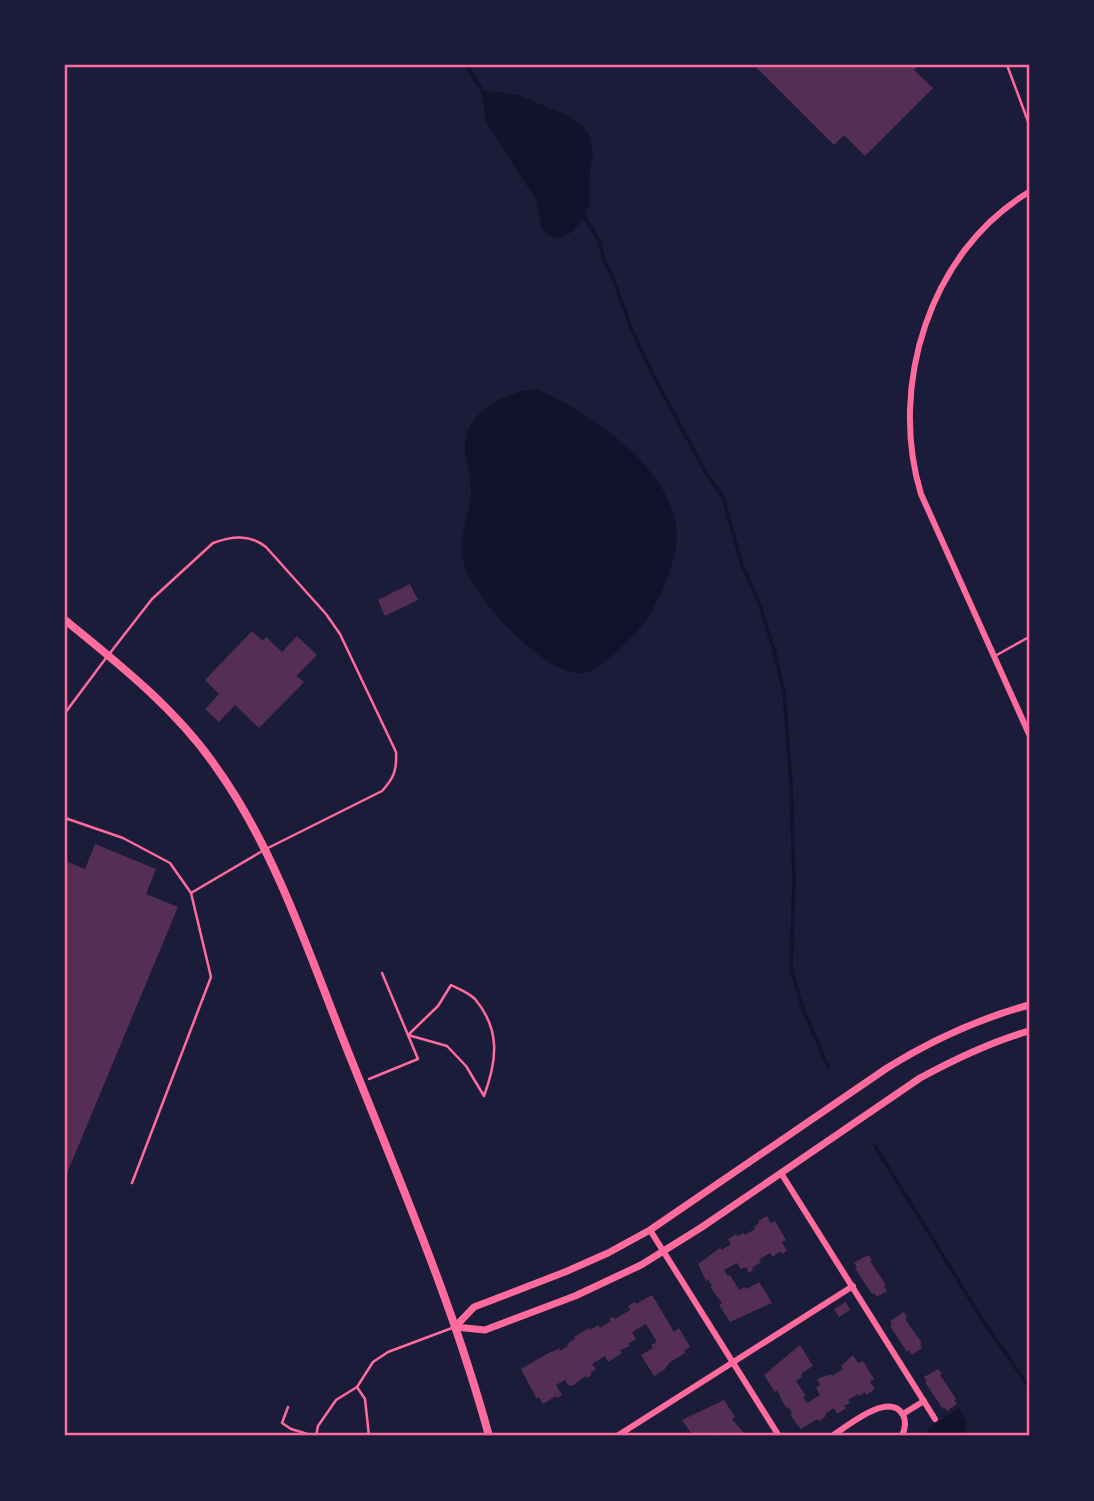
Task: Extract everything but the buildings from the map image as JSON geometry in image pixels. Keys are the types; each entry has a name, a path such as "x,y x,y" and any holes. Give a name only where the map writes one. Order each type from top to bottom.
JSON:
{"main road":[{"path":"65,620 157,699 198,744 231,789 264,850 301,933 425,1246 455,1326 489,1436"}],"street":[{"path":"1029,192 988,224 973,240 945,281 924,329 914,368 910,400 913,464 921,494 1029,734"},
{"path":"455,1326 474,1307 565,1272 650,1230 907,1056 968,1025 1029,1004"},
{"path":"455,1326 485,1330 620,1276 664,1252 929,1073 978,1049 1029,1031"},
{"path":"781,1173 935,1419"},
{"path":"650,1230 779,1436"},
{"path":"617,1436 853,1286"},
{"path":"903,1414 924,1401"},
{"path":"832,1436 880,1407 894,1406 903,1414 905,1424 902,1436"}],"lane":[{"path":"1007,65 1029,124"},
{"path":"65,713 152,599 212,543 225,538 256,539 326,614 340,634 396,752 397,766 393,779 382,791 264,850 191,892"},
{"path":"994,657 1029,637"},
{"path":"65,818 124,838 170,863 191,892 211,977 132,1183"},
{"path":"288,1407 282,1423 291,1429 315,1436 318,1426 336,1400 357,1387 373,1362 455,1326"},
{"path":"357,1387 365,1399 369,1436"}],"path":[{"path":"360,1082 418,1059 382,973"},
{"path":"451,985 474,997 494,1030 494,1067 484,1096 466,1066 447,1046 408,1035 438,1006 451,985"}],"shaded area":[{"path":"481,90 517,95 567,115 583,126 590,137 593,152 589,182 590,202 585,217 572,232 559,238 548,235 542,228 536,200 486,122"},
{"path":"537,389 583,414 630,450 666,495 675,520 676,546 672,566 652,610 643,625 618,650 599,666 585,673 569,672 551,663 512,632 480,593 463,561 462,542 471,497 465,449 470,426 495,402 516,393"},
{"path":"959,1408 967,1424 964,1436 924,1436 928,1429"}],"waterway":[{"path":"466,65 483,92"},
{"path":"584,216 600,242 604,261 652,373 706,473 723,497 741,562 758,600 774,650 784,693 791,784 794,880 791,969 803,1009 828,1067"},
{"path":"875,1146 984,1322 1029,1387"}]}
